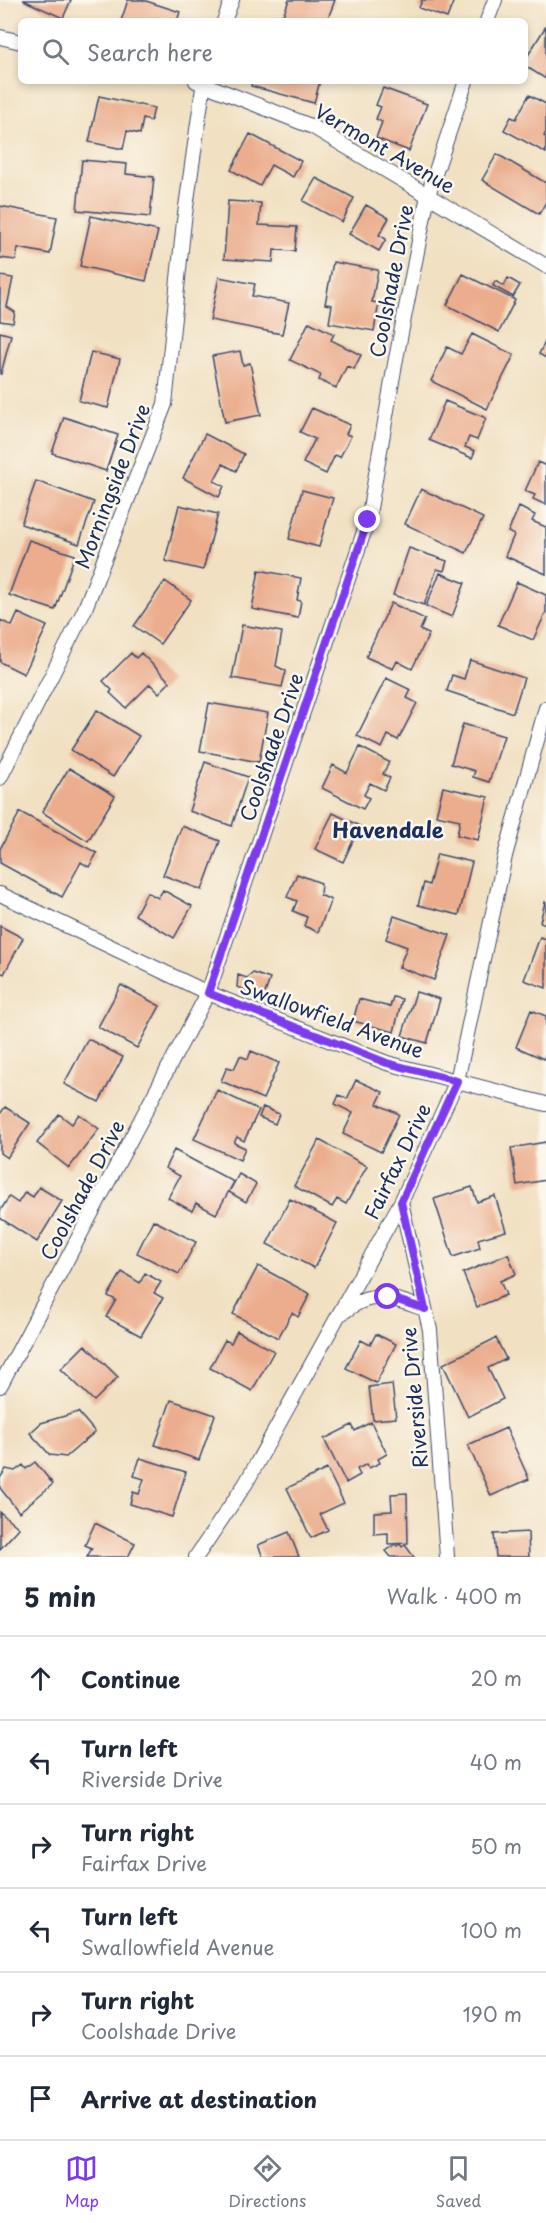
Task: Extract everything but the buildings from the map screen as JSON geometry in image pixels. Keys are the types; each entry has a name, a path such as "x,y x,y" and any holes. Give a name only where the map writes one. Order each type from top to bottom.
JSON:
{"street":[{"path":"225,18 232,0"},
{"path":"488,18 495,0"},
{"path":"0,37 18,41"},
{"name":"Morningside Drive","path":"0,778 84,611 165,404 201,84"},
{"name":"Vermont Avenue","path":"206,84 313,128 546,266"},
{"name":"Coolshade Drive","path":"0,1386 208,993 368,520 428,195 465,84"},
{"name":"Fairfax Drive","path":"196,1557 246,1483 401,1202 457,1081 505,856 546,708"},
{"name":"Swallowfield Avenue","path":"0,894 208,993 387,1063 546,1104"},
{"name":"Riverside Drive","path":"401,1202 432,1351 447,1557"},
{"path":"335,1318 357,1301 388,1297 425,1309"}],"district":[{"name":"Havendale","path":"388,829"}],"route":[{"path":"368,520 208,993 387,1063 457,1081 401,1202 425,1309 388,1297"}]}
